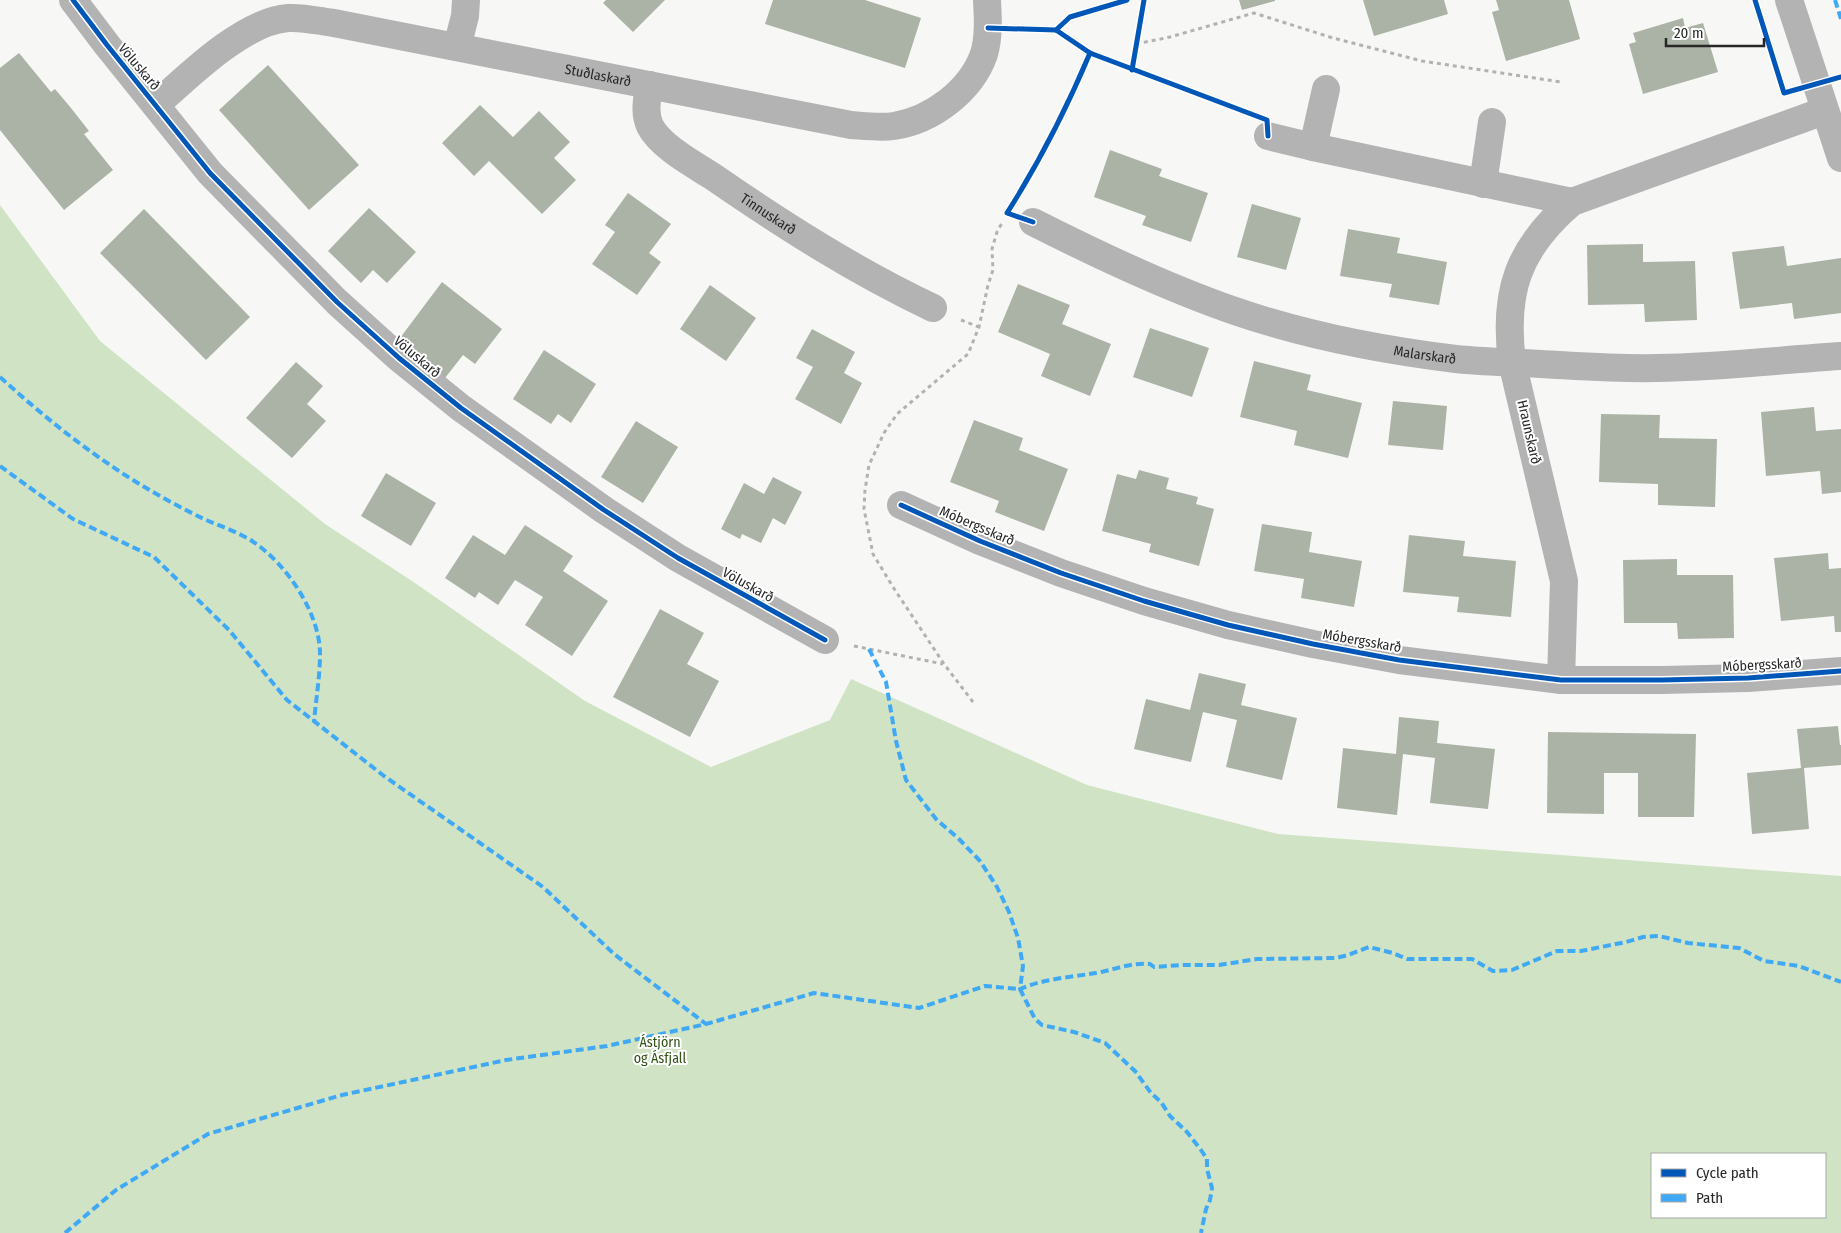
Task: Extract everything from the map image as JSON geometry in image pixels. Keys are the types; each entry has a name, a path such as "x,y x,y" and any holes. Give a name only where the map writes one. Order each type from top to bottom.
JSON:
{"street":[{"name":"Völuskarð","path":"73,0 210,173 337,302 398,358 460,408 545,470 678,558 825,640"},
{"path":"457,48 465,16 466,0"},
{"name":"Stuðlaskarð","path":"156,105 221,50 252,28 289,18 334,23 851,125 894,126 914,121 934,112 964,86 984,54 987,39 987,0"},
{"path":"1789,0 1841,158"},
{"name":"Tinnuskarð","path":"649,86 645,112 651,127 658,137 673,150 842,260 889,287 933,308"},
{"path":"1313,148 1326,89"},
{"name":"Hraunskarð","path":"1561,680 1564,581 1512,362 1509,317 1517,275 1526,254 1554,218 1572,202 1824,111"},
{"path":"1483,184 1492,122"},
{"path":"1268,136 1313,148 1572,202"},
{"name":"Malarskarð","path":"1033,222 1096,255 1162,284 1252,316 1307,332 1382,347 1458,359 1654,368 1726,366 1841,356"},
{"name":"Móbergsskarð","path":"901,504 980,541 1061,573 1144,601 1228,625 1313,644 1399,660 1561,680 1748,678 1841,671"}],"path":[{"path":"1136,44 1170,37 1254,13 1333,38 1422,61 1561,82"},
{"path":"973,702 944,664 892,587 873,554 864,509 869,465 884,433 897,414 968,354 979,327 993,270 992,249 997,232"},
{"path":"825,640 944,664"}],"green space":[{"name":"Ástjörn og Ásfjall","path":"0,205 100,341 325,524 415,583 585,701 711,767 830,720 851,679 1087,785 1278,834 1841,876 1841,1233 0,1233"}],"building":[{"path":"606,0 665,0 633,32 603,3"},
{"path":"773,0 865,0 921,18 905,68 765,24"},
{"path":"1239,0 1275,0 1275,1 1242,10"},
{"path":"1363,0 1444,0 1448,14 1374,36"},
{"path":"1496,0 1569,0 1580,39 1506,61 1492,12 1499,10"},
{"path":"1683,18 1685,28 1703,23 1718,72 1643,94 1629,44 1636,42 1633,33"},
{"path":"19,53 51,92 55,89 71,108 89,131 84,134 113,170 64,210 0,130 0,68"},
{"path":"268,65 359,165 309,210 219,110"},
{"path":"480,105 513,137 539,111 570,142 554,158 576,180 542,214 489,161 474,176 442,143"},
{"path":"1110,150 1162,169 1159,176 1208,193 1191,242 1142,225 1146,216 1094,197"},
{"path":"628,193 671,224 649,253 661,262 637,295 592,264 615,232 605,225"},
{"path":"1252,204 1301,218 1286,270 1237,257"},
{"path":"369,208 416,252 387,283 373,270 361,283 328,251"},
{"path":"144,209 250,317 206,360 100,253"},
{"path":"1348,229 1400,238 1397,253 1447,262 1439,305 1389,297 1392,284 1340,276"},
{"path":"1643,244 1643,262 1695,261 1697,320 1645,322 1644,304 1588,305 1587,245"},
{"path":"1784,246 1787,266 1841,258 1841,313 1794,319 1792,303 1740,309 1732,252"},
{"path":"442,282 502,329 475,364 463,355 445,378 397,342"},
{"path":"1018,284 1070,305 1062,324 1111,344 1090,396 1041,376 1050,354 998,332"},
{"path":"710,285 756,318 726,361 680,329"},
{"path":"1150,328 1209,348 1192,397 1133,377"},
{"path":"812,329 855,352 844,373 862,383 841,424 795,399 813,367 796,358"},
{"path":"544,350 596,384 571,423 558,414 551,424 513,399"},
{"path":"1254,361 1311,375 1307,390 1362,403 1348,458 1294,445 1297,431 1240,417"},
{"path":"296,362 323,386 307,404 326,421 292,458 246,418"},
{"path":"1393,401 1447,406 1443,450 1388,445"},
{"path":"1814,407 1816,431 1841,429 1841,492 1822,494 1820,471 1766,476 1761,412"},
{"path":"1601,414 1660,415 1659,438 1717,439 1715,507 1658,505 1658,484 1599,482"},
{"path":"974,420 1023,438 1019,450 1068,469 1044,531 995,512 999,501 950,482"},
{"path":"636,421 678,447 643,503 601,477"},
{"path":"1139,470 1169,478 1166,489 1198,497 1196,504 1214,509 1199,566 1149,552 1151,544 1102,531 1117,474 1136,479"},
{"path":"386,473 436,503 411,546 361,516"},
{"path":"773,477 802,492 785,525 773,518 761,543 742,534 740,539 721,529 744,483 764,494"},
{"path":"1262,524 1312,532 1309,552 1362,561 1354,607 1301,598 1304,579 1254,571"},
{"path":"525,525 573,556 563,571 608,601 572,656 525,625 543,597 515,580 498,605 479,592 475,598 445,578 473,535 505,555"},
{"path":"1409,535 1465,541 1463,556 1516,561 1511,617 1457,612 1459,597 1403,592"},
{"path":"1828,553 1829,569 1841,568 1841,632 1835,632 1834,616 1781,621 1774,558"},
{"path":"1677,559 1677,575 1733,575 1734,638 1678,639 1677,623 1624,623 1623,560"},
{"path":"660,609 704,633 687,664 719,681 690,737 613,697"},
{"path":"1199,673 1246,684 1241,705 1297,718 1282,780 1226,767 1237,720 1203,712 1191,762 1134,749 1146,699 1190,710"},
{"path":"1399,717 1439,721 1437,743 1495,749 1488,809 1430,803 1435,758 1403,754 1397,815 1337,808 1343,748 1396,754"},
{"path":"1838,726 1841,745 1841,765 1804,768 1809,829 1752,834 1747,773 1801,768 1797,729"},
{"path":"1548,732 1696,734 1694,817 1638,817 1638,773 1604,773 1604,814 1547,813"}],"marked path":[{"path":"1835,0 1841,19"},
{"path":"0,377 33,406 104,461 180,507 247,538 265,550 277,562 299,590 314,622 318,638 320,662 314,722"},
{"path":"0,466 73,519 154,557 229,630 287,700 384,776 543,887 614,954 706,1024"},
{"path":"869,649 886,682 896,741 906,780 936,819 980,861 997,887 1009,912 1018,938 1023,966 1020,989 1048,981 1136,964 1150,964 1154,967 1219,965 1257,959 1336,958 1369,947 1393,953 1407,959 1472,959 1493,971 1512,970 1557,951 1581,951 1643,937 1659,936 1688,943 1739,948 1764,961 1799,966 1841,982"},
{"path":"65,1233 116,1190 208,1134 342,1095 506,1060 607,1046 706,1024 814,993 919,1008 985,986 1020,989 1035,1019 1042,1025 1074,1032 1105,1043 1135,1071 1170,1116 1187,1132 1207,1159 1207,1169 1212,1188 1201,1233"}],"cycle path":[{"path":"73,0 210,173 337,302 399,358 461,408 604,510 678,558 825,640"},
{"path":"1056,30 1070,17 1127,0"},
{"path":"1132,70 1144,0"},
{"path":"1755,0 1784,93 1841,77"},
{"path":"988,28 1056,30 1090,53 1267,120 1268,136"},
{"path":"1033,222 1007,213 1052,135 1090,53"},
{"path":"901,505 980,541 1061,573 1144,601 1228,625 1313,644 1399,660 1561,680 1748,678 1841,671"}]}
